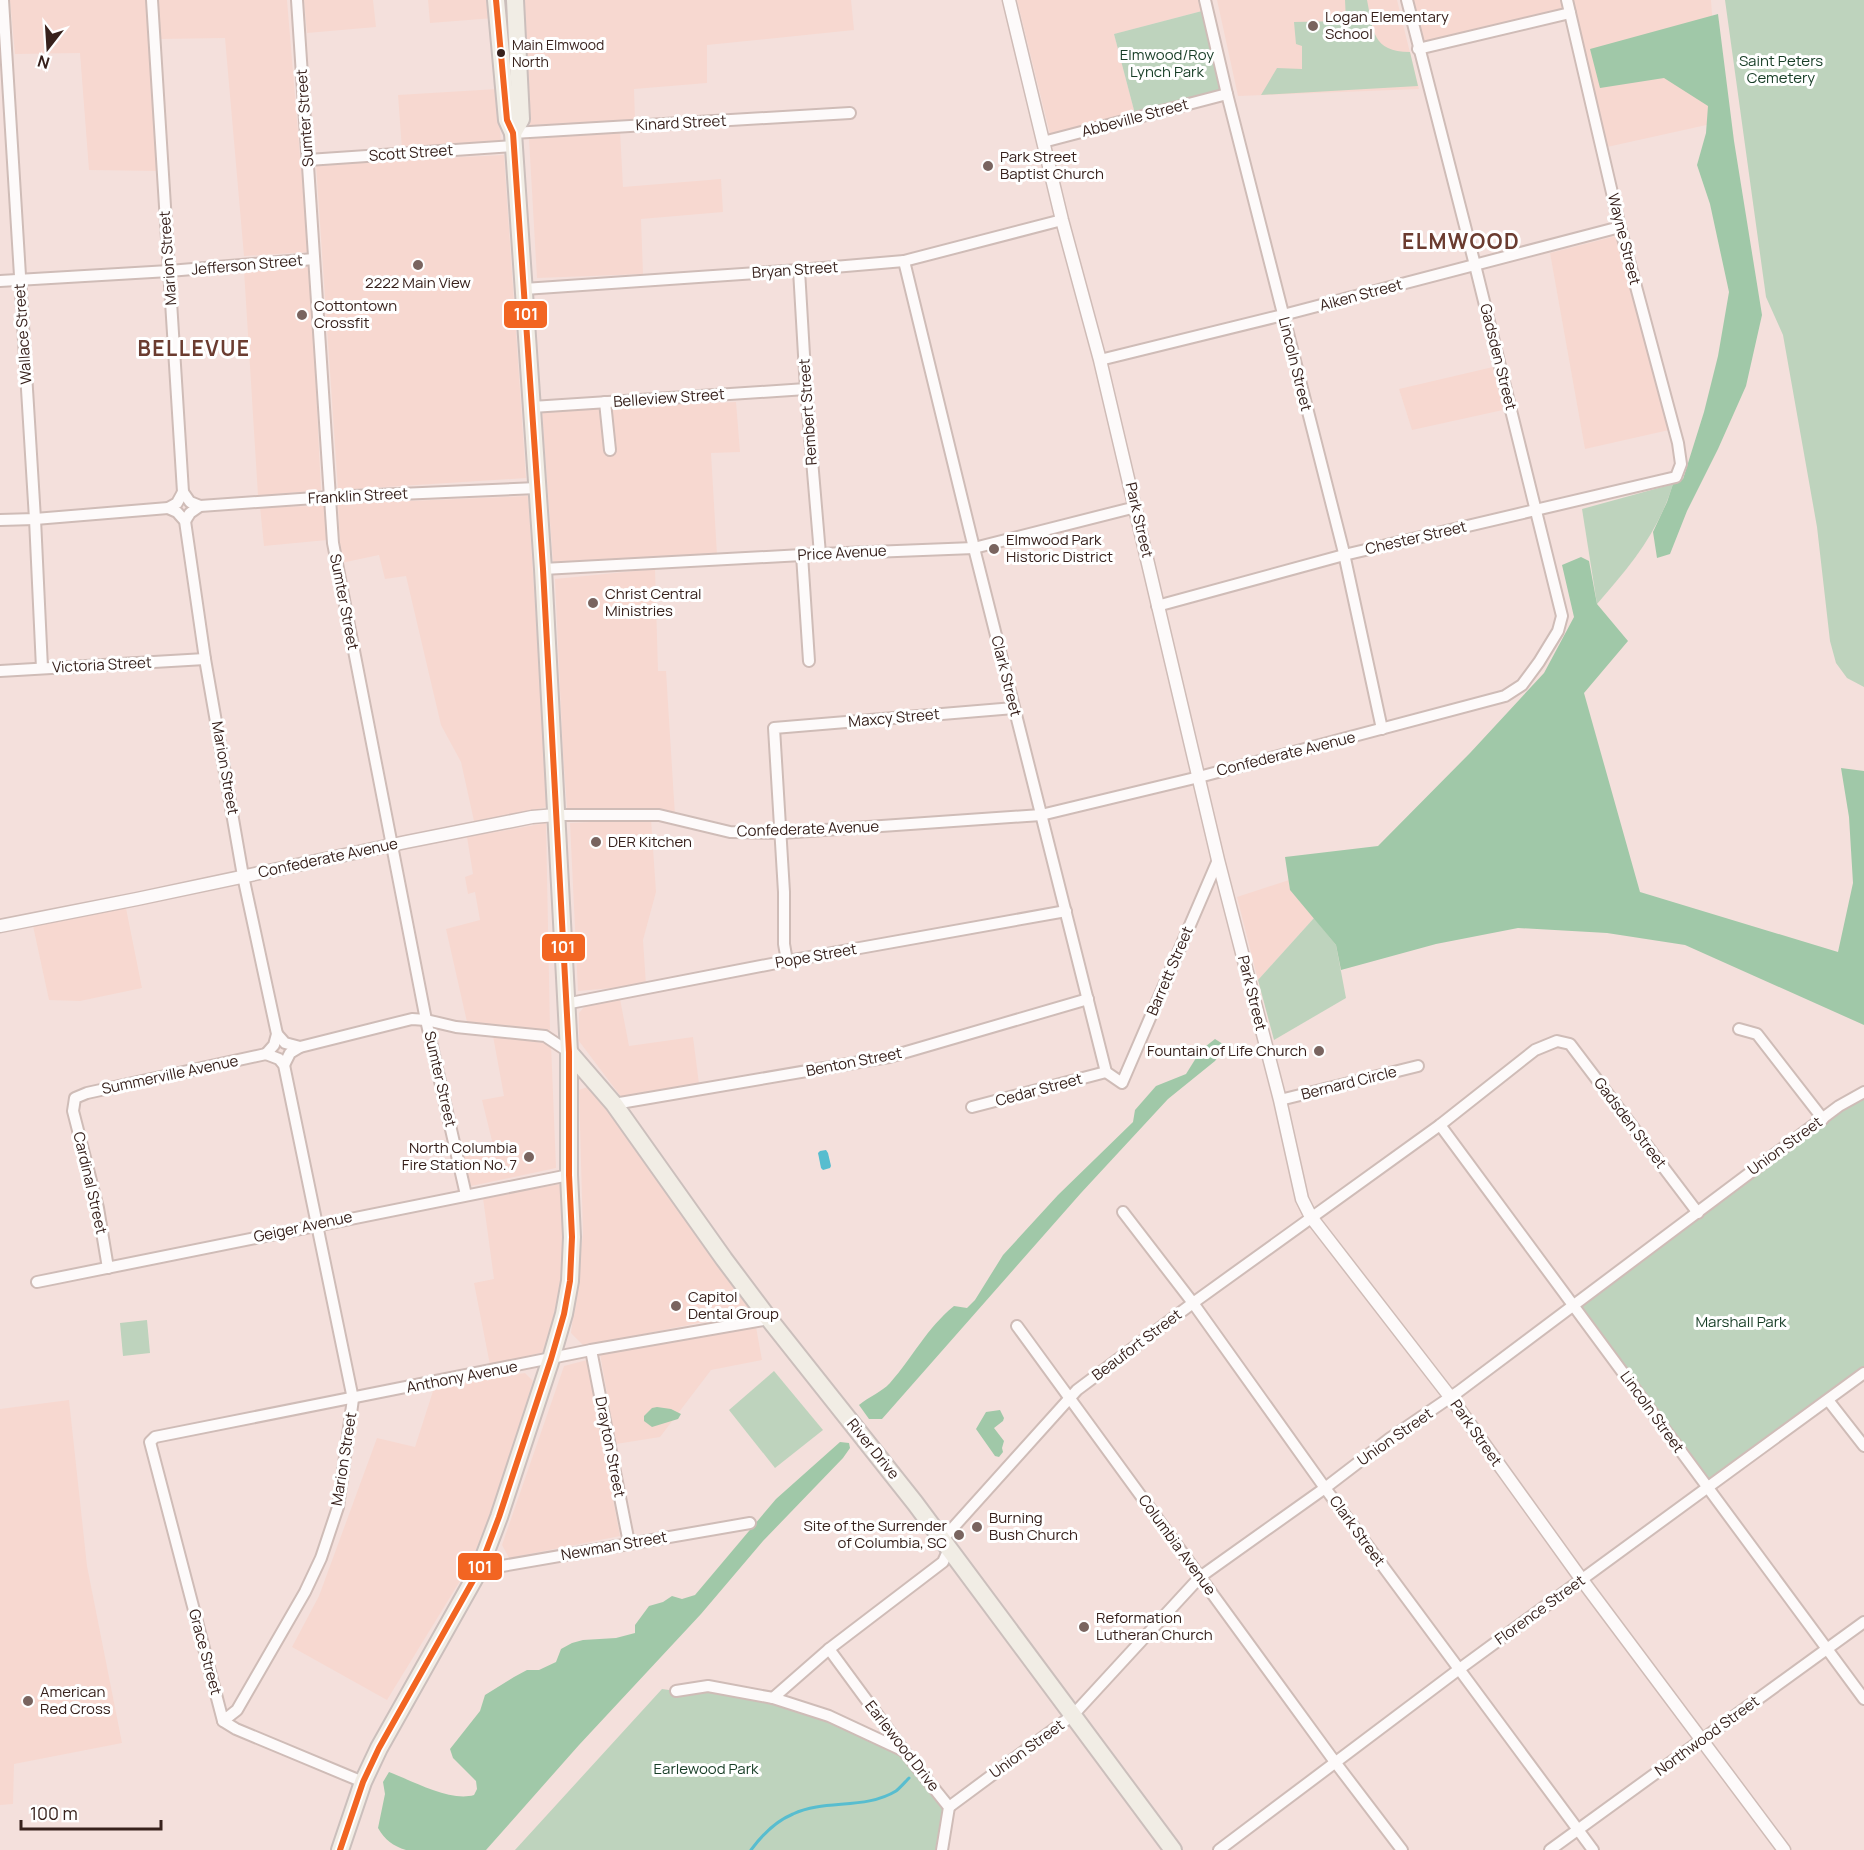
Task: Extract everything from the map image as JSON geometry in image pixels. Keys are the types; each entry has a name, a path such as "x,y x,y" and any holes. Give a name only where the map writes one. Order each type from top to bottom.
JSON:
{"main road":[{"path":"340,1850 363,1782 398,1713 479,1570 551,1359 564,1314 570,1281 572,1237 569,1175 569,1052 543,569 513,139 507,120 496,0"},
{"path":"513,139 521,119 514,0"},
{"name":"River Drive","path":"569,1052 615,1104 769,1318 942,1539 1173,1850"}],"street":[{"name":"Wallace Street","path":"3,0 42,668"},
{"name":"Marion Street","path":"152,0 183,492"},
{"name":"Sumter Street","path":"297,0 333,543 426,1020 466,1194"},
{"name":"Park Street","path":"1008,0 1062,220 1100,360 1218,860 1280,1100 1302,1199 1311,1216 1451,1398 1582,1580 1784,1850"},
{"name":"Lincoln Street","path":"1205,0 1344,555 1382,729"},
{"name":"Gadsden Street","path":"1407,0 1562,616 1558,631 1539,662 1522,685 1505,696"},
{"name":"Wayne Street","path":"1566,0 1620,227 1678,443 1681,464 1676,477"},
{"path":"1418,50 1570,13"},
{"name":"Abbeville Street","path":"1043,142 1227,94"},
{"name":"Kinard Street","path":"513,139 850,113"},
{"name":"Scott Street","path":"308,160 513,139"},
{"name":"Bryan Street","path":"524,289 904,261 1062,220"},
{"name":"Aiken Street","path":"1100,360 1620,227"},
{"name":"Jefferson Street","path":"0,281 170,271 314,259"},
{"name":"Clark Street","path":"904,261 1106,1072"},
{"name":"Rembert Street","path":"799,270 820,554"},
{"name":"Belleview Street","path":"532,407 806,389"},
{"path":"605,402 610,450"},
{"name":"Chester Street","path":"1157,606 1344,555 1676,477"},
{"name":"Franklin Street","path":"200,506 329,497 537,488"},
{"path":"183,492 190,502 200,506"},
{"path":"168,508 180,500 183,492"},
{"path":"0,520 168,508 177,512 185,521 193,510 200,506"},
{"name":"Price Avenue","path":"543,569 974,548 1136,507"},
{"name":"Marion Street","path":"185,521 205,658 243,876 277,1034"},
{"path":"802,555 809,661"},
{"name":"Victoria Street","path":"0,671 205,658"},
{"name":"Confederate Avenue","path":"0,926 532,817 659,815 730,832 782,833 1041,815 1199,777 1505,696"},
{"name":"Maxcy Street","path":"782,833 774,728 1014,708"},
{"path":"782,833 784,944 787,961"},
{"name":"Barrett Street","path":"1106,1072 1122,1083 1218,860"},
{"name":"Pope Street","path":"565,1004 1066,911"},
{"name":"Benton Street","path":"615,1104 889,1057 1088,999"},
{"path":"277,1034 274,1045 266,1054 279,1059 284,1065 290,1053 300,1047 412,1019 456,1027 545,1036 569,1052"},
{"path":"1739,1029 1756,1034 1823,1119"},
{"path":"277,1034 285,1043 300,1047"},
{"name":"Gadsden Street","path":"1557,1041 1570,1044 1698,1213"},
{"name":"Beaufort Street","path":"942,1539 1069,1398 1311,1216 1440,1125 1536,1050 1557,1041"},
{"name":"Summerville Avenue","path":"75,1098 87,1093 266,1054"},
{"name":"Marion Street","path":"223,1721 237,1710 305,1592 321,1558 338,1507 354,1399 284,1065"},
{"name":"Bernard Circle","path":"1280,1100 1418,1066"},
{"name":"Cedar Street","path":"972,1107 1106,1072"},
{"name":"Union Street","path":"949,1806 1073,1715 1200,1577 1325,1488 1389,1439 1451,1398 1759,1165 1839,1106 1864,1092"},
{"name":"Cardinal Street","path":"75,1098 73,1111 98,1208 108,1268"},
{"name":"Lincoln Street","path":"1440,1125 1864,1698"},
{"name":"Geiger Avenue","path":"37,1282 316,1224 569,1175"},
{"name":"Clark Street","path":"1123,1212 1193,1303 1458,1670 1593,1850"},
{"name":"Anthony Avenue","path":"155,1437 591,1350 769,1318"},
{"name":"Columbia Avenue","path":"1017,1326 1335,1762 1402,1850"},
{"name":"Drayton Street","path":"591,1350 629,1544"},
{"name":"Florence Street","path":"1219,1850 1458,1670 1864,1373"},
{"path":"1828,1400 1864,1446"},
{"name":"Grace Street","path":"155,1437 150,1442 223,1721"},
{"name":"Newman Street","path":"479,1570 750,1523"},
{"path":"773,1698 829,1649 943,1562 948,1551 942,1539"},
{"name":"Northwood Street","path":"1550,1850 1864,1622"},
{"name":"Earlewood Drive","path":"829,1649 904,1751 949,1806 942,1850"},
{"path":"676,1691 708,1686 773,1698 829,1716 904,1751"},
{"path":"223,1721 236,1729 363,1782"}],"shaded area":[{"path":"10,0 146,0 159,171 89,170 80,53 15,54"},
{"path":"154,0 287,0 308,252 244,256 225,38 158,39"},
{"path":"304,0 373,0 376,27 307,33"},
{"path":"428,0 492,0 494,18 430,23"},
{"path":"523,0 851,0 854,30 707,45 707,83 634,89 635,121 530,125"},
{"path":"1017,0 1199,0 1202,11 1114,34 1135,114 1050,134"},
{"name":"Logan Elementary School","path":"1217,0 1397,0 1419,89 1238,96"},
{"path":"1413,0 1561,0 1563,9 1423,43"},
{"path":"1572,0 1711,0 1720,122 1607,147"},
{"path":"497,89 501,143 402,150 398,95"},
{"path":"620,131 623,187 721,179 723,212 641,219 643,274 537,278 529,139"},
{"name":"2222 Main View","path":"504,155 526,478 338,490 316,164"},
{"path":"1616,236 1669,430 1585,449 1550,253"},
{"path":"310,267 321,490 258,496 244,271"},
{"path":"1493,367 1503,410 1412,430 1399,389"},
{"path":"736,402 740,452 711,453 717,555 553,562 542,411"},
{"path":"528,496 548,807 474,821 461,762 441,725 406,576 385,579 379,555 341,563 338,504"},
{"path":"325,506 327,540 264,546 260,507"},
{"path":"655,569 658,671 666,671 675,816 569,810 563,754 555,579"},
{"path":"651,819 656,892 643,940 646,985 578,991 570,823"},
{"path":"546,823 550,1030 467,1022 446,929 480,920 475,892 468,894 465,877 473,874 467,837"},
{"path":"1289,880 1290,890 1314,918 1258,980 1237,897"},
{"path":"126,908 142,988 80,1001 49,1000 33,926"},
{"path":"620,999 629,1046 693,1037 699,1084 622,1098 579,1041 579,1013 585,1006"},
{"path":"493,1036 551,1044 556,1168 471,1186 462,1151 493,1145 482,1100 504,1096"},
{"path":"590,1086 753,1312 584,1346 571,1333 583,1234 579,1090"},
{"path":"561,1184 565,1272 544,1352 490,1365 474,1283 494,1279 483,1198"},
{"path":"756,1327 762,1360 711,1370 660,1437 616,1444 600,1354"},
{"path":"587,1360 620,1536 509,1558 502,1545 564,1366"},
{"path":"525,1373 533,1381 496,1502 468,1568 387,1700 292,1647 319,1596 377,1438 415,1447 434,1388"},
{"path":"69,1400 87,1566 122,1743 14,1764 13,1804 0,1805 0,1409"}],"green space":[{"path":"1345,0 1367,0 1376,37 1388,48 1410,52 1418,86 1261,95 1277,68 1302,69 1302,46 1296,44 1294,22 1346,21"},
{"name":"Saint Peters Cemetery","path":"1725,0 1864,0 1864,687 1847,678 1836,663 1830,641 1817,527 1783,335 1766,297"},
{"name":"Elmwood/Roy Lynch Park","path":"1202,11 1221,92 1135,114 1114,34"},
{"path":"1718,14 1734,141 1762,315 1746,386 1687,511 1670,554 1657,558 1653,532 1673,484 1683,479 1704,412 1718,356 1729,292 1710,204 1697,165 1706,133 1708,106 1664,78 1600,88 1590,49"},
{"path":"1673,484 1667,502 1642,548 1597,604 1582,509"},
{"path":"1581,557 1589,561 1597,604 1628,641 1584,693 1640,892 1838,952 1853,883 1849,817 1841,768 1864,771 1864,1025 1685,945 1607,933 1518,928 1436,944 1341,970 1336,945 1290,890 1285,857 1378,846 1470,753 1544,673 1574,617 1562,565"},
{"path":"1314,918 1336,945 1346,998 1274,1040 1258,980"},
{"path":"1215,1039 1226,1046 1215,1061 1168,1099 1081,1193 882,1419 869,1419 859,1405 890,1383 944,1315 954,1306 967,1308 975,1300 1003,1255 1058,1195 1133,1122 1135,1110 1156,1086 1186,1074 1201,1050"},
{"name":"Marshall Park","path":"1864,1092 1864,1373 1707,1487 1574,1306"},
{"path":"147,1320 150,1353 123,1356 120,1323"},
{"path":"774,1371 823,1430 775,1468 729,1410"},
{"path":"652,1408 671,1409 681,1414 678,1419 652,1427 644,1421 644,1416"},
{"path":"1000,1410 1003,1421 994,1428 1004,1441 1003,1452 999,1457 995,1456 976,1429 986,1412"},
{"path":"840,1442 849,1443 850,1448 843,1458 763,1541 701,1614 579,1745 486,1850 406,1850 393,1844 384,1836 378,1828 385,1794 383,1782 389,1772 454,1796 474,1795 477,1789 476,1781 453,1758 450,1749 480,1711 485,1695 527,1670 539,1670 556,1662 561,1649 572,1643 616,1638 635,1633 635,1625 649,1606 663,1602 672,1596 682,1599 695,1595 776,1499"},
{"name":"Earlewood Park","path":"708,1686 773,1698 904,1751 949,1807 942,1850 515,1850 662,1689 676,1691"}],"water":[{"path":"826,1150 831,1166 823,1170 818,1153"}],"waterway":[{"path":"751,1850 770,1829 793,1814 805,1809 858,1803 884,1797 896,1791 909,1778"}],"transit line":[{"name":"101","path":"340,1850 363,1782 379,1748 479,1570 499,1517 551,1359 564,1314 570,1281 572,1237 569,1175 569,1052 543,569 513,133 507,120 496,0"}],"place":[{"name":"Logan Elementary School","path":"1313,26"},
{"name":"Main Elmwood North","path":"501,53"},
{"name":"Park Street Baptist Church","path":"988,166"},
{"name":"2222 Main View","path":"418,265"},
{"name":"Cottontown Crossfit","path":"302,315"},
{"name":"Elmwood Park Historic District","path":"994,549"},
{"name":"Christ Central Ministries","path":"593,603"},
{"name":"DER Kitchen","path":"596,842"},
{"name":"Fountain of Life Church","path":"1319,1051"},
{"name":"North Columbia Fire Station No. 7","path":"529,1157"},
{"name":"Capitol Dental Group","path":"676,1306"},
{"name":"Burning Bush Church","path":"977,1527"},
{"name":"Site of the Surrender of Columbia, SC","path":"959,1535"},
{"name":"Reformation Lutheran Church","path":"1084,1627"},
{"name":"American Red Cross","path":"28,1701"}],"district":[{"name":"ELMWOOD","path":"1461,242"},
{"name":"BELLEVUE","path":"194,349"}]}
